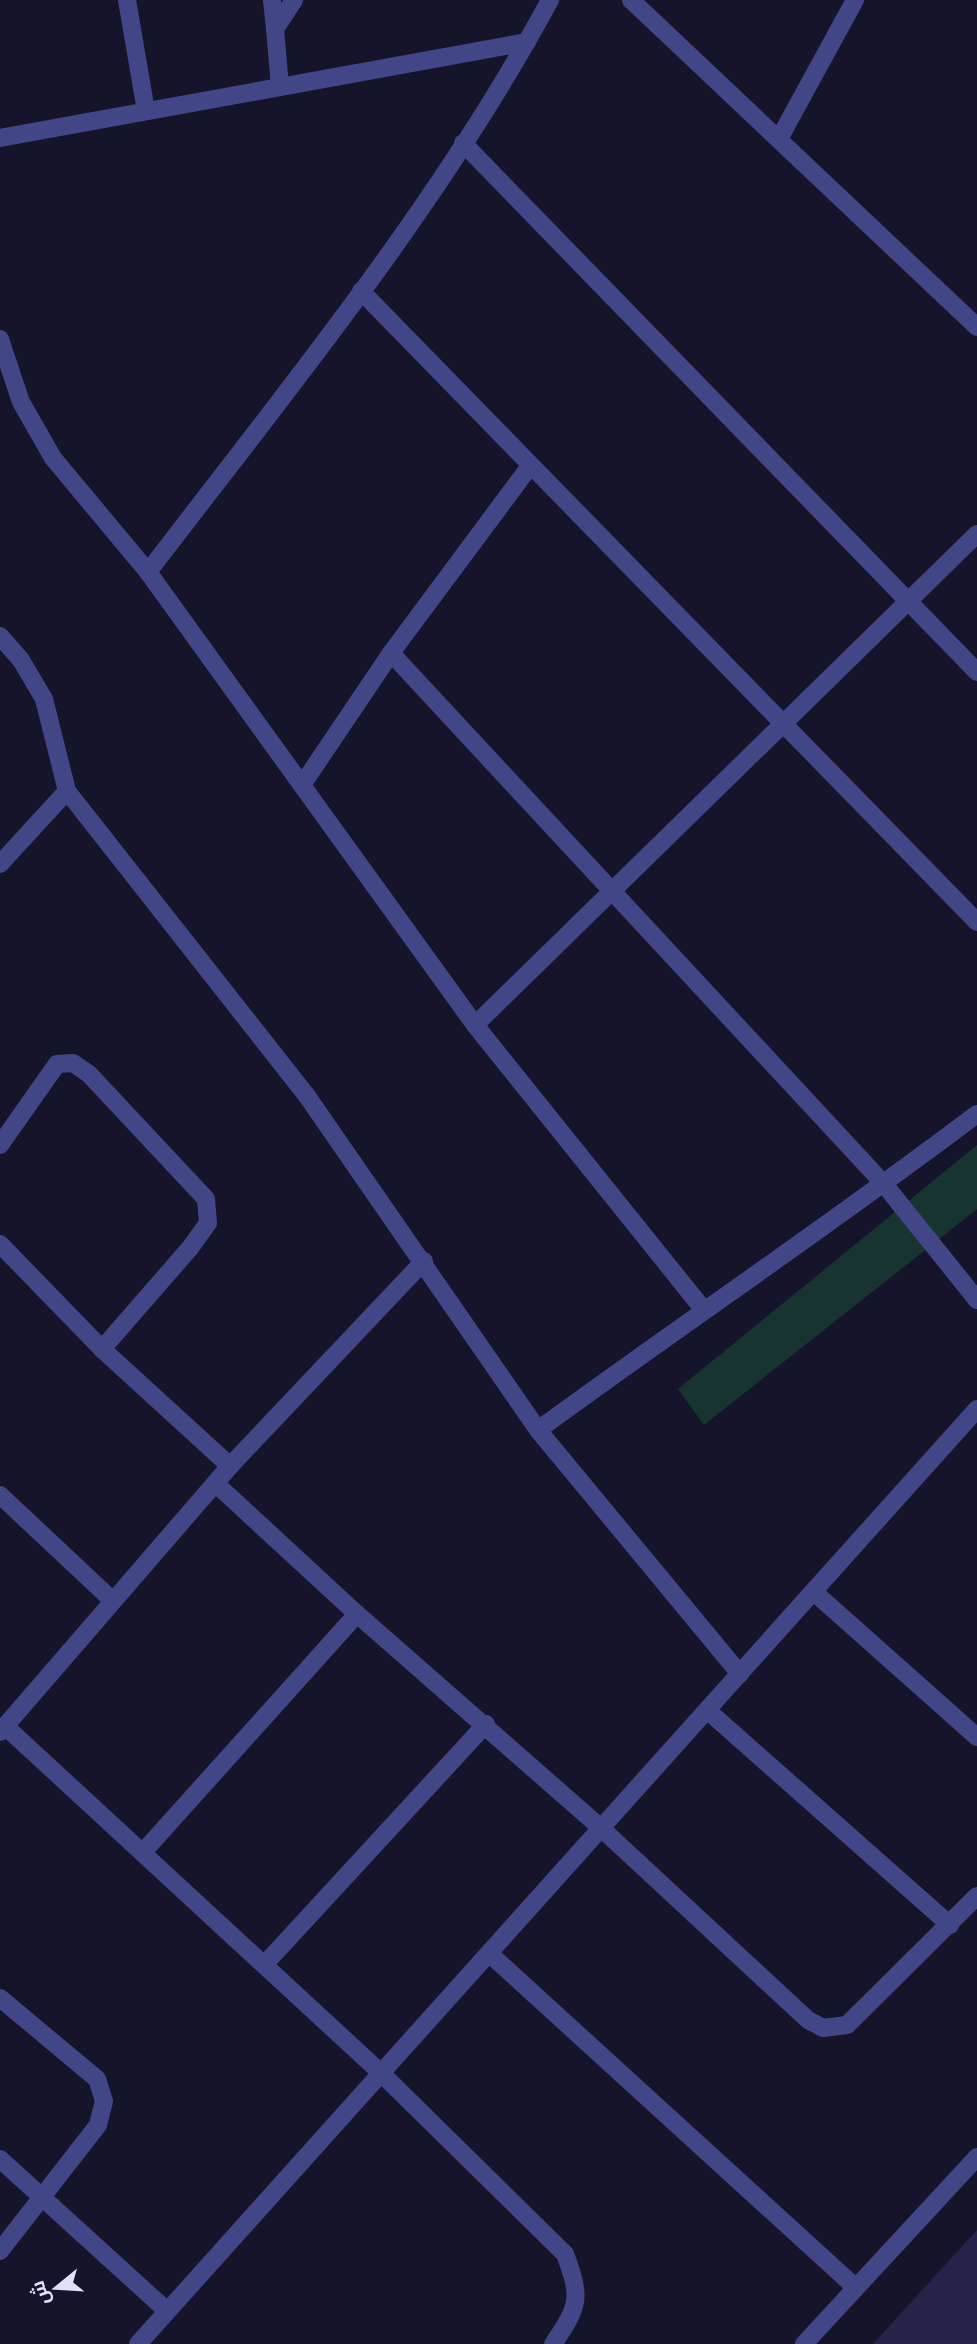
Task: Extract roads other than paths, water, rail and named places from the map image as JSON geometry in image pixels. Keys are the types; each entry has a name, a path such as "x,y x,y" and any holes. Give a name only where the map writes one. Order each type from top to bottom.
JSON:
{"street":[{"path":"127,0 146,111"},
{"path":"272,0 280,87"},
{"path":"275,29 294,0"},
{"path":"148,572 361,291 463,143 527,42 550,0"},
{"path":"631,0 977,327"},
{"path":"779,139 855,0"},
{"path":"0,138 527,42"},
{"path":"463,143 977,672"},
{"path":"361,291 977,922"},
{"path":"0,339 21,402 53,458 148,572 475,1025 703,1309"},
{"path":"302,785 391,653 530,466"},
{"path":"475,1025 614,892 977,534"},
{"path":"0,636 21,660 44,699 67,791 307,1096 424,1261 538,1430 740,1674"},
{"path":"391,653 884,1185 977,1300"},
{"path":"0,864 67,791"},
{"path":"0,1145 57,1064 73,1063 89,1073 206,1199 208,1223 102,1349"},
{"path":"538,1430 703,1309 884,1185 977,1114"},
{"path":"0,1244 102,1349 230,1466"},
{"path":"424,1261 230,1466 2,1729 144,1851 380,2073 565,2254 578,2290 570,2320 554,2344"},
{"path":"138,2344 380,2073 491,1955 707,1710 970,1429 977,1409"},
{"path":"215,1483 358,1614 601,1828 808,2020 823,2028 847,2025 977,1896"},
{"path":"0,1496 112,1600"},
{"path":"815,1593 977,1737"},
{"path":"144,1851 358,1614"},
{"path":"707,1710 950,1925"},
{"path":"264,1965 486,1724"},
{"path":"491,1955 855,2287"},
{"path":"0,1998 97,2079 104,2101 98,2125 44,2198 0,2251"},
{"path":"804,2344 977,2157"},
{"path":"0,2159 166,2310"}]}
